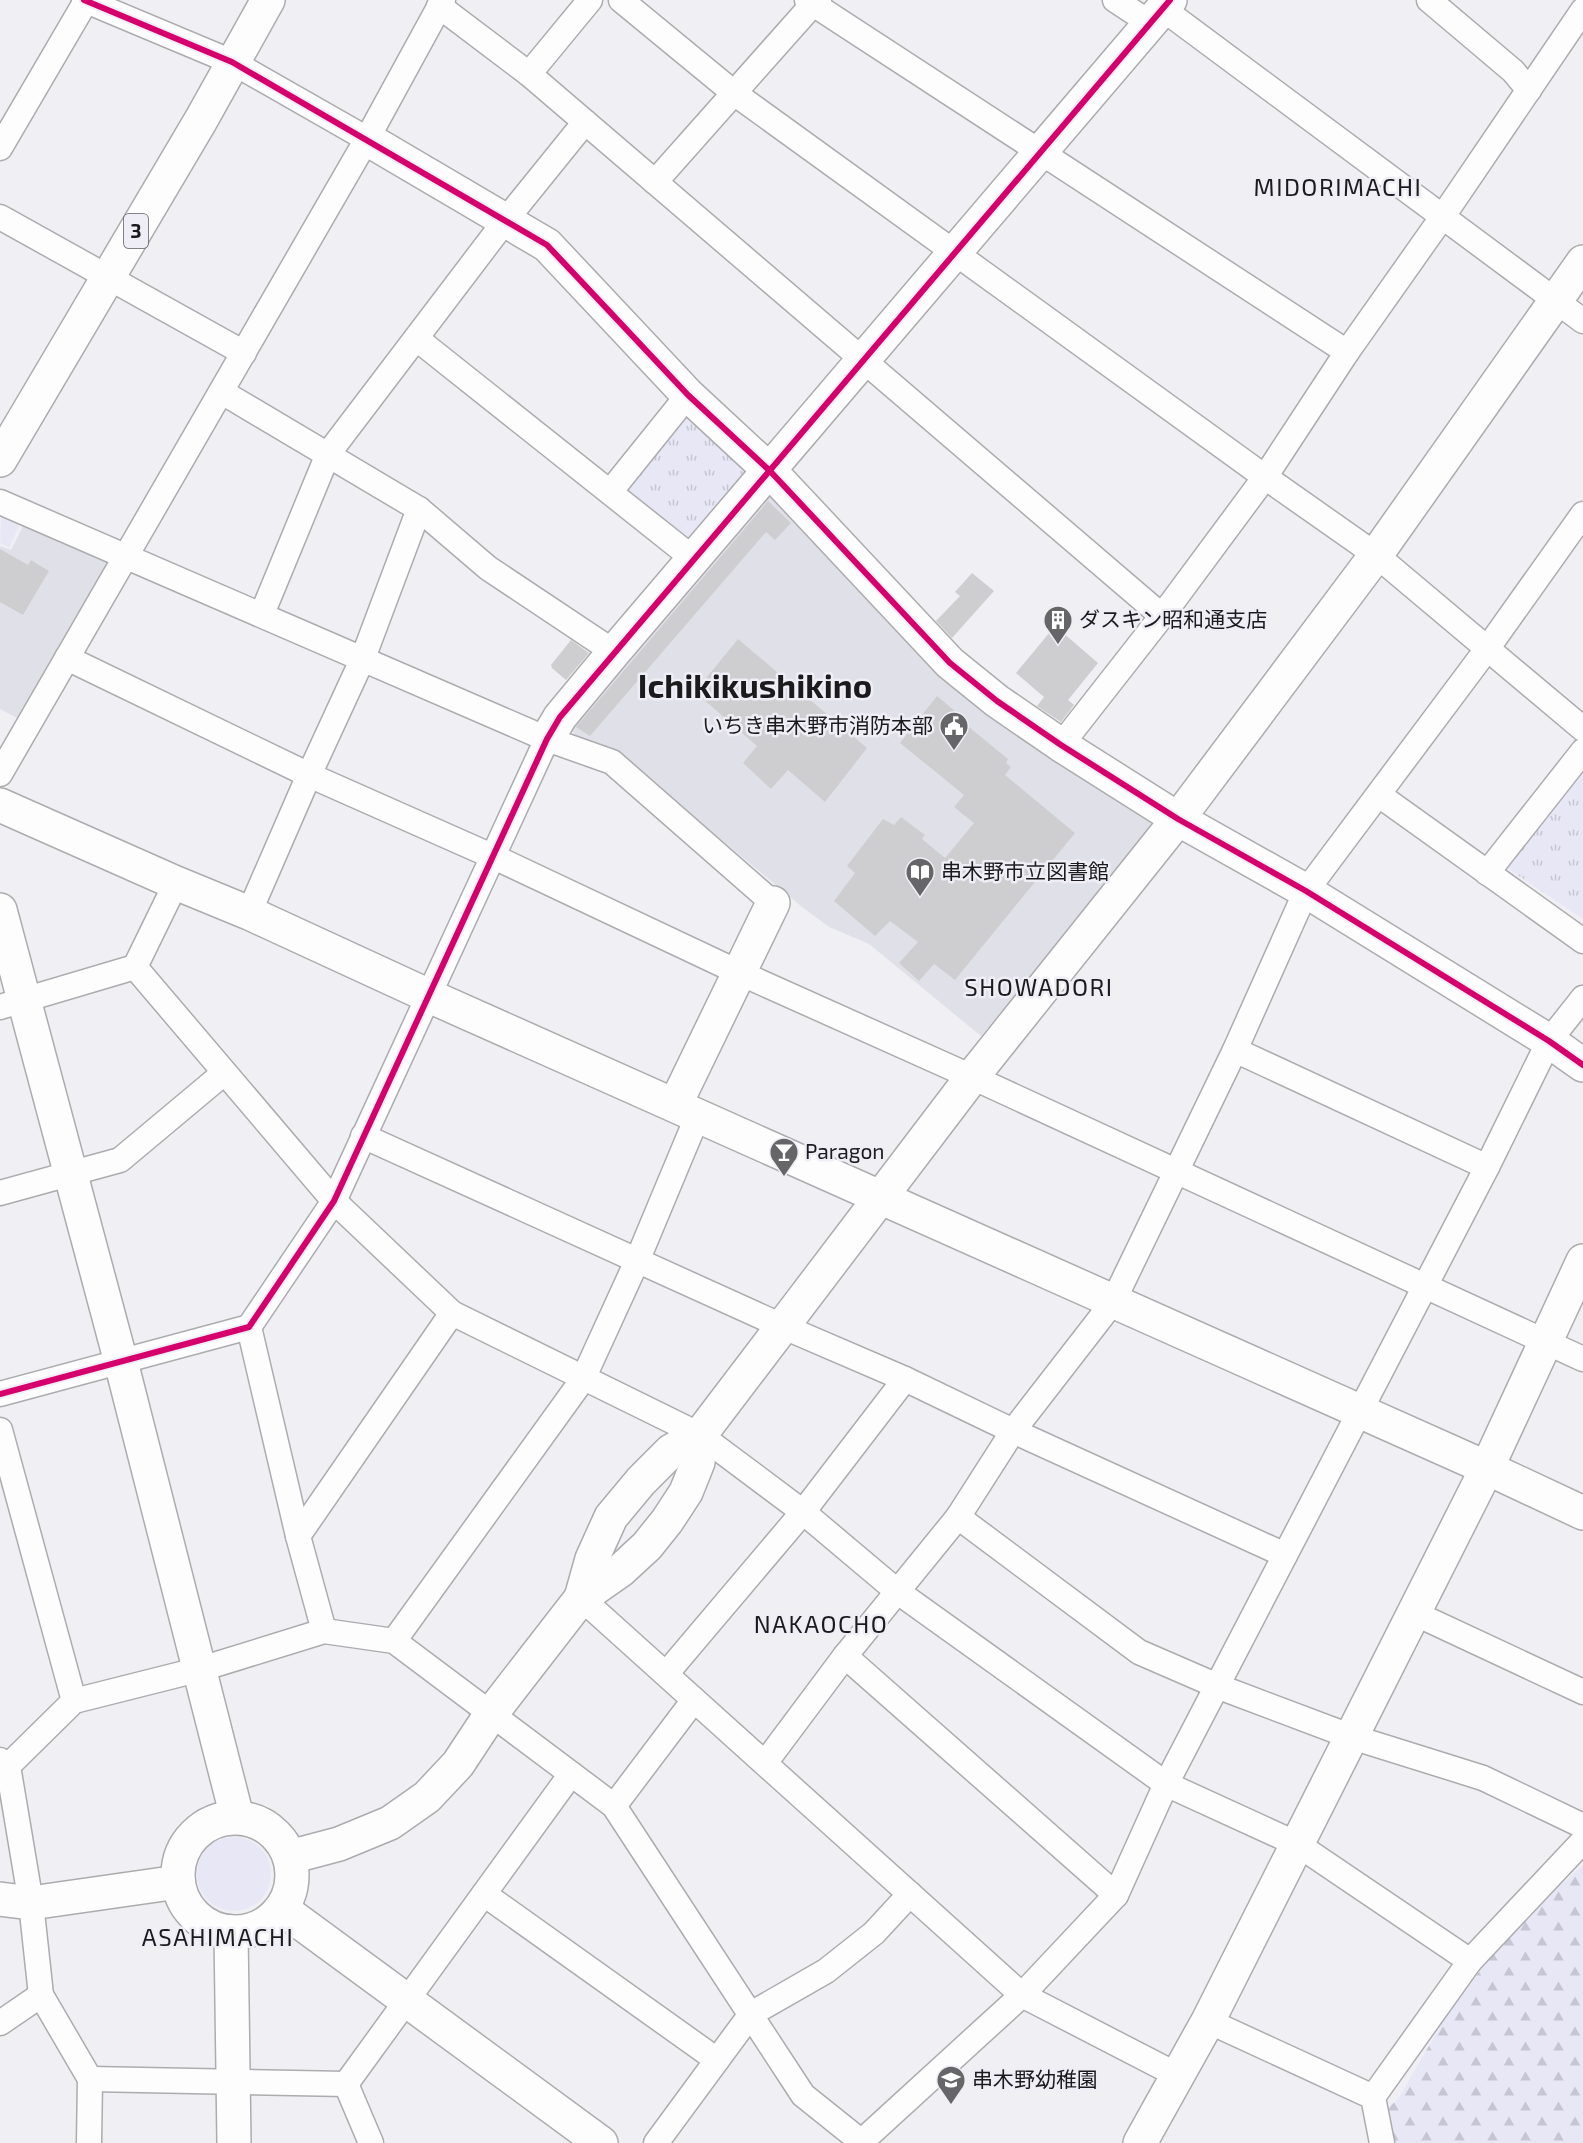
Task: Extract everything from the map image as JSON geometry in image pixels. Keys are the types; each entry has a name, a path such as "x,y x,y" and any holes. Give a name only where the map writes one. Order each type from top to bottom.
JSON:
{"main road":[{"name":"3","path":"0,460 201,120 268,0"},
{"path":"547,739 560,717 1161,11"},
{"path":"367,139 547,245 688,395 770,471 950,663 997,701 1061,745 1178,819 1306,891 1549,1041 1583,1065"},
{"path":"582,1598 592,1559 611,1516 671,1451 700,1435 972,1077 1178,819 1376,555 1583,262"},
{"path":"0,805 249,913 1583,1513"},
{"path":"686,1110 740,973 773,903"},
{"path":"0,910 12,1003 70,1173 201,1669 237,1817"},
{"path":"1140,2143 1208,2021 1352,1737 1487,1468 1583,1261"},
{"path":"290,1857 339,1844 390,1822 427,1797 458,1764 491,1714 582,1598 621,1570 647,1546 667,1521 686,1492 698,1462 700,1435"},
{"path":"237,1817 251,1819 275,1833 284,1844 290,1857 293,1875 290,1893 282,1909 268,1923 250,1931 231,1932 212,1928 195,1916 183,1901 178,1882 179,1862 186,1843 200,1829 218,1820 237,1817"},
{"path":"16,1901 178,1882"},
{"path":"282,1909 601,2143"},
{"path":"231,1932 234,2143"}],"street":[{"path":"0,148 7,118 85,0 232,62 367,139"},
{"path":"529,74 590,0"},
{"path":"621,0 734,93 1376,555 1583,729"},
{"path":"1115,0 1161,11 1583,321"},
{"path":"1429,0 1513,71 1529,90"},
{"path":"655,182 813,1 1347,352"},
{"path":"0,774 367,139 441,3 529,74 1162,616"},
{"path":"1061,745 1162,616 1265,477 1347,352 1583,10"},
{"path":"262,614 328,454 505,221 585,122"},
{"path":"0,217 244,353"},
{"path":"417,339 694,560"},
{"path":"222,392 419,509 488,568 615,652"},
{"path":"610,492 688,395"},
{"path":"0,502 547,739 612,762 773,903"},
{"path":"249,913 363,658 419,509"},
{"path":"765,1763 845,1656 958,1517 1013,1431 1113,1302 1235,1050 1306,891 1487,649 1583,513"},
{"path":"68,658 309,775 494,857 740,973 972,1077 1583,1359"},
{"path":"0,1394 249,1327 334,1201 547,739"},
{"path":"1487,873 1583,751"},
{"path":"1379,795 1583,941"},
{"path":"12,1003 135,967 177,883"},
{"path":"135,967 334,1201 452,1313 700,1435 803,1512 898,1592 1166,1784 1297,1844 1470,1961"},
{"path":"89,2143 90,2079 41,1995 16,1901 4,1763 75,1701 201,1669 324,1631 394,1641 615,1806 803,2095 862,2142 1022,1995 1116,1895 1166,1784 1487,1167 1549,1041 1583,998"},
{"path":"1235,1050 1487,1167"},
{"path":"0,1193 120,1160 224,1073"},
{"path":"394,1641 583,1378 638,1261 686,1110"},
{"path":"363,1136 784,1327 905,1379 1013,1431 1285,1554"},
{"path":"298,1536 452,1313"},
{"path":"249,1327 298,1536 324,1631"},
{"path":"666,1674 803,1512 905,1379"},
{"path":"0,1430 75,1701"},
{"path":"958,1517 1139,1652 1352,1737 1484,1778 1583,1826"},
{"path":"582,1598 1022,1995 1177,2075"},
{"path":"1414,1613 1583,1692"},
{"path":"845,1656 1116,1895"},
{"path":"615,1806 694,1700"},
{"path":"346,2084 572,1774"},
{"path":"1382,2143 1373,2097 1470,1961 1583,1841"},
{"path":"484,1894 717,2060"},
{"path":"656,2143 751,2014 826,1971 874,1934 910,1894"},
{"path":"0,2023 41,1995"},
{"path":"1208,2021 1373,2097"},
{"path":"90,2079 346,2084"},
{"path":"346,2084 371,2143"}],"shaded area":[{"path":"766,495 773,495 1150,813 1151,830 981,1036 869,944 829,927 802,907 620,755 574,736 571,722"},
{"path":"24,524 105,559 111,570 21,720 0,709 0,546 11,550"}],"green space":[{"path":"683,412 748,469 745,484 686,543 626,496 624,485"},
{"path":"1,515 20,524 9,548 0,543"},
{"path":"1583,767 1583,919 1507,868"},
{"path":"234,1837 248,1840 260,1848 268,1860 271,1874 268,1888 260,1900 248,1908 234,1911 220,1908 208,1900 200,1888 197,1874 200,1860 208,1848 220,1840"},
{"path":"1583,1865 1583,2143 1382,2143 1376,2119 1398,2099 1451,2008 1515,1926"}],"building":[{"path":"768,501 791,523 775,540 766,532 590,736 576,727"},
{"path":"0,549 28,565 31,560 49,571 23,615 0,602"},
{"path":"972,573 994,591 952,638 936,621 960,596 955,592"},
{"name":"ダスキン昭和通支店","path":"1055,626 1098,663 1068,700 1074,705 1061,722 1037,706 1044,697 1016,673"},
{"path":"738,639 867,748 825,802 788,770 771,789 743,763 757,746 695,692"},
{"path":"571,640 589,653 566,680 551,665"},
{"path":"937,696 955,711 953,714 1008,759 1006,763 1011,767 1005,775 1075,833 955,980 934,964 919,981 899,963 918,942 890,921 875,936 834,901 855,873 847,866 883,819 894,825 901,817 925,835 922,839 945,858 974,823 954,807 964,795 900,743"}],"cycle path":[{"path":"84,0 232,62 547,245 688,395 770,471 950,663 997,701 1061,745 1178,819 1306,891 1549,1041 1583,1065"},
{"path":"0,1394 249,1327 334,1201 547,739 560,717 1170,0"}],"place":[{"name":"ダスキン昭和通支店","path":"1058,646"},
{"name":"いちき串木野市消防本部","path":"954,752"},
{"name":"串木野市立図書館","path":"920,898"},
{"name":"Paragon","path":"784,1178"},
{"name":"串木野幼稚園","path":"951,2106"}],"district":[{"name":"MIDORIMACHI","path":"1338,188"},
{"name":"Ichikikushikino","path":"755,686"},
{"name":"SHOWADORI","path":"1039,988"},
{"name":"NAKAOCHO","path":"821,1625"},
{"name":"ASAHIMACHI","path":"218,1938"}]}
